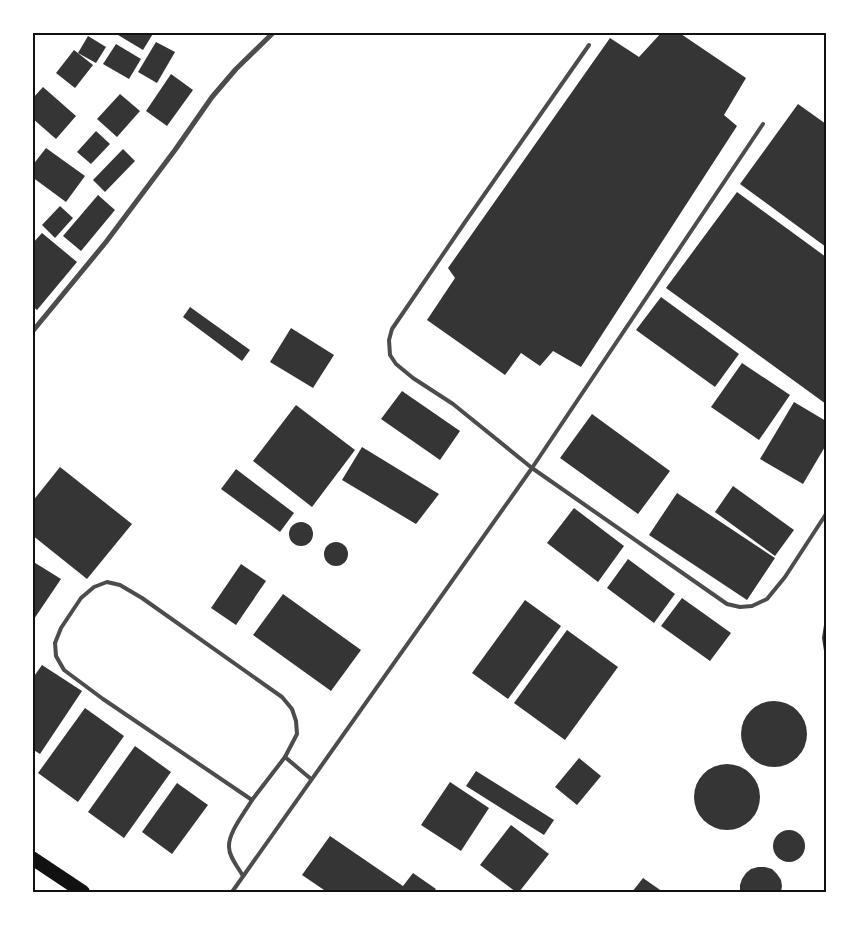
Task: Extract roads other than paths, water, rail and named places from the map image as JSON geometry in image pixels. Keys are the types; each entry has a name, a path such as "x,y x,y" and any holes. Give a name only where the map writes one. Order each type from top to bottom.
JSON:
{"highway":[{"path":"32,858 83,892"}],"street":[{"path":"32,332 106,242 212,97 236,69 274,32"}],"lane":[{"path":"589,45 392,329 389,340 390,355 396,364 413,378 453,404 532,468 727,604 740,607 752,606 767,599 785,577 826,514"},
{"path":"232,892 532,468 763,124"},
{"path":"243,876 232,857 229,846 232,831 252,800 285,757 297,734 296,721 292,710 282,697 142,598 120,585 107,582 94,587 81,598 61,628 55,644 56,656 64,670 103,699 252,800"},
{"path":"285,757 312,779"}]}
